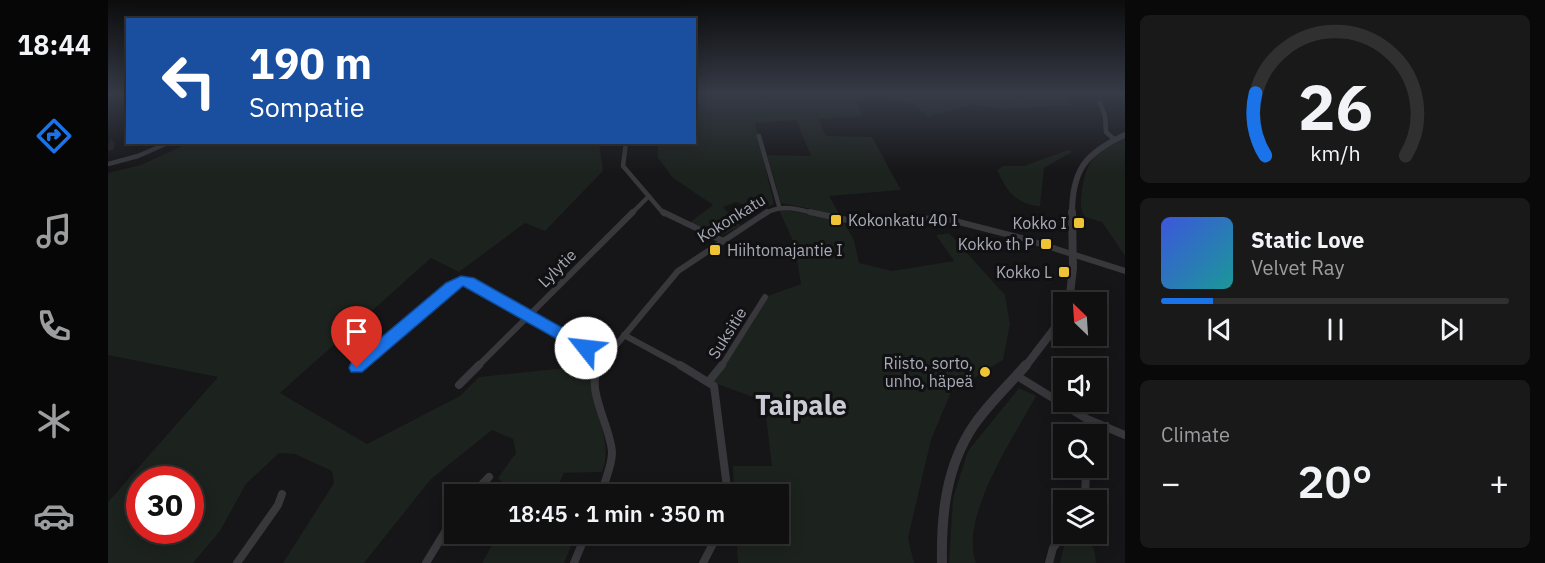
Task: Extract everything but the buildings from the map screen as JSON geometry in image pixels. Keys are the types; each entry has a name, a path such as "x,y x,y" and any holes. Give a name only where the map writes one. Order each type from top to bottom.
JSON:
{"street":[{"path":"1105,120 1106,132 1114,140"},
{"path":"1071,292 1076,175 1089,156 1125,135"},
{"path":"759,136 779,206"},
{"path":"108,164 138,156 165,144"},
{"path":"626,144 623,166 666,216 723,241"},
{"name":"Lylytie","path":"459,385 649,196"},
{"name":"Kokonkatu","path":"605,484 612,453 596,389 595,371 678,271 779,206 866,224 918,218 951,220 1125,272"},
{"path":"357,368 451,287 461,281 469,282 605,358"},
{"name":"Suksitie","path":"709,381 717,373 765,297"},
{"path":"942,563 942,525 950,473 971,429 1053,332"},
{"path":"624,335 709,381 715,391 727,484"},
{"path":"1017,376 1093,422 1125,435"},
{"path":"482,484 489,477"},
{"path":"237,563 278,505 282,494"},
{"path":"426,563 444,533"},
{"path":"574,563 582,544"},
{"path":"703,563 713,544"},
{"path":"1049,563 1056,544"}],"shaded area":[{"path":"696,120 792,120 755,123 774,204 759,210 736,202 723,207 741,226 722,235 689,223 713,205 673,178 658,158 658,144 696,144"},
{"path":"796,120 819,120 826,136 872,137 901,190 829,196 840,215 781,203 767,155 811,156"},
{"path":"1125,139 1125,256 1102,222 1085,217 1081,204 1084,179 1090,163 1107,148"},
{"path":"187,144 599,144 603,171 545,231 525,223 459,272 431,258 280,393 367,444 460,396 479,377 575,367 593,370 593,396 606,447 602,472 564,473 559,484 504,484 498,478 516,453 513,439 492,430 431,479 364,563 283,563 334,483 332,471 295,454 279,453 246,484 220,531 193,563 108,563 108,502 126,482 126,544 204,544 204,466 140,466 218,377 108,355 108,173 141,165"},
{"path":"1068,150 1072,152 1044,168 1040,206 1024,203 1013,195 997,170 1003,166 1024,166"},
{"path":"778,208 844,222 854,240 859,263 892,271 954,261 936,235 949,233 1005,295 1010,324 1003,360 951,392 931,440 908,538 914,563 738,563 737,544 789,544 789,484 734,484 733,466 772,466 764,401 709,381 765,297 801,284 794,243"},
{"path":"1019,388 1036,396 991,478 982,501 975,523 973,544 976,563 949,563 953,498 968,451"},
{"path":"492,544 572,544 564,563 482,563"},
{"path":"1066,544 1092,544 1096,563 1060,563"}],"place":[{"name":"Kokonkatu 40 I","path":"836,220"},
{"name":"Kokko I","path":"1079,223"},
{"name":"Kokko th P","path":"1046,244"},
{"name":"Hiihtomajantie I","path":"715,250"},
{"name":"Kokko L","path":"1064,272"},
{"name":"Riisto, sorto, unho, häpeä","path":"985,372"}],"district":[{"name":"Taipale","path":"801,404"}],"route":[{"path":"357,368 451,287 461,281 469,282 586,348"}]}
